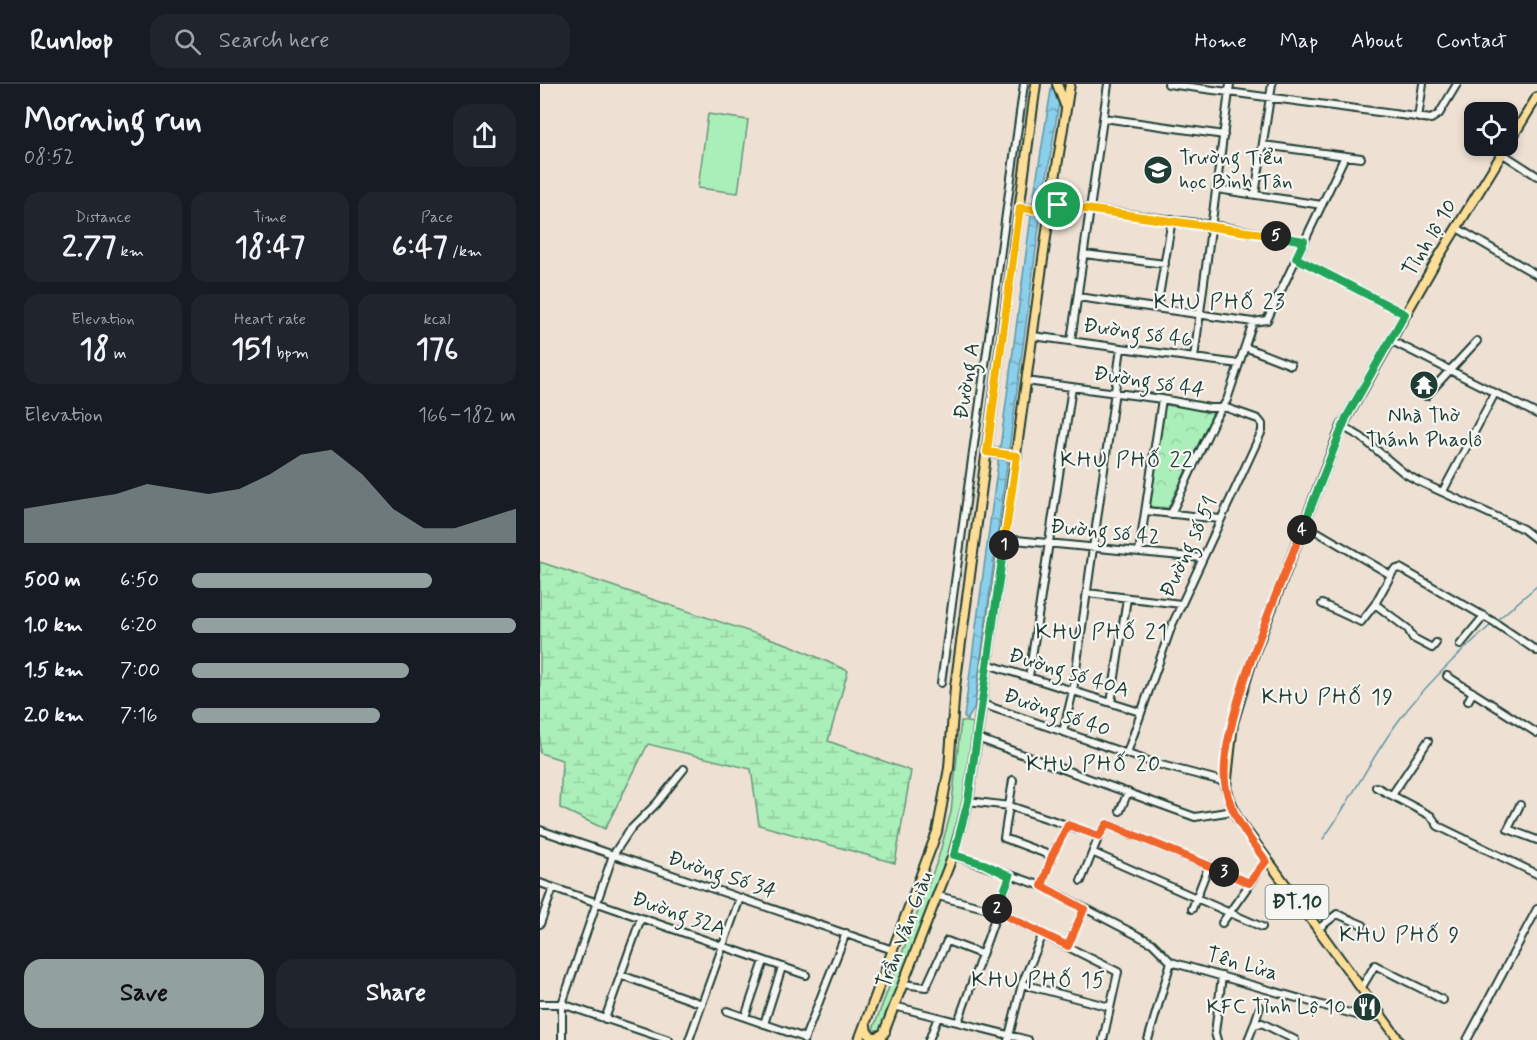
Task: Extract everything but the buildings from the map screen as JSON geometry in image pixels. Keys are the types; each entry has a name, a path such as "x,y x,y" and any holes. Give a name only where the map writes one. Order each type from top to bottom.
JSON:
{"main road":[{"name":"Trần Văn Giàu","path":"859,1040 932,848 942,815 949,768 956,677 990,452 1036,84"},
{"path":"1057,84 1066,107"},
{"name":"Trần Văn Giàu","path":"883,1036 954,855 968,801 1005,539 1014,455 1070,84"},
{"name":"Tỉnh lộ 10","path":"1518,129 1537,97"},
{"name":"Tỉnh lộ 10","path":"1399,1040 1362,987 1266,861 1233,811 1226,782 1233,723 1254,654 1342,426 1405,314 1502,156"},
{"path":"1020,208 1050,208"},
{"path":"990,452 1014,455"},
{"path":"866,1023 866,1031 872,1037 883,1036"}],"street":[{"name":"Đường A","path":"941,683 1024,84"},
{"path":"1071,341 1108,84"},
{"path":"1168,84 1431,119 1438,117 1457,84"},
{"path":"1194,358 1230,84"},
{"path":"1255,195 1272,84"},
{"path":"1418,118 1423,84"},
{"path":"1104,118 1224,135"},
{"path":"1263,145 1361,158"},
{"path":"1078,297 1253,322 1267,320 1345,156"},
{"path":"1506,156 1537,176"},
{"path":"1217,189 1322,205"},
{"path":"1050,208 1091,208 1304,241"},
{"path":"1157,308 1172,219"},
{"path":"1457,228 1537,275"},
{"path":"1084,254 1165,264"},
{"path":"1296,258 1405,314"},
{"path":"1171,514 1215,419 1223,407 1253,322"},
{"name":"Đường số 46","path":"1033,336 1239,364"},
{"path":"1390,340 1537,414"},
{"path":"1426,396 1477,341"},
{"path":"1245,347 1292,365"},
{"path":"1063,732 1073,691 1121,348"},
{"name":"Đường số 44","path":"1026,381 1162,399 1209,408 1223,407 1258,419 1262,424"},
{"path":"1029,677 1072,387"},
{"path":"1443,491 1495,393"},
{"path":"1140,552 1162,399"},
{"name":"Đường số 51","path":"1127,753 1181,604 1262,431 1262,424"},
{"path":"1342,426 1361,437 1404,473 1523,529 1537,540"},
{"path":"1146,511 1220,519"},
{"path":"1304,524 1391,575"},
{"name":"Đường số 42","path":"1005,539 1202,558"},
{"path":"1322,604 1361,622 1375,604 1394,570 1400,568 1502,627 1537,651"},
{"path":"1087,592 1181,604"},
{"path":"1111,703 1127,598"},
{"path":"1375,604 1408,629 1411,636 1421,644 1432,648 1436,643"},
{"path":"1460,645 1486,618"},
{"name":"Đường số 40A","path":"987,664 1140,712"},
{"path":"1447,676 1537,733"},
{"path":"1468,701 1473,692"},
{"name":"Đường số 40","path":"981,704 1127,753 1226,782"},
{"path":"977,738 1199,818 1233,811"},
{"path":"1392,795 1428,741"},
{"path":"562,1040 562,1004 613,855 629,831 656,804 684,769"},
{"path":"1013,780 1004,838 1052,856"},
{"path":"1376,787 1431,816 1438,826 1537,874"},
{"path":"1120,811 1128,792"},
{"path":"968,801 1010,806 1099,836"},
{"path":"1520,805 1508,829 1537,840"},
{"path":"1081,881 1099,836 1107,824 1249,883"},
{"path":"1042,886 1052,856 1068,825"},
{"name":"Đường Số 34","path":"540,830 893,950"},
{"path":"1094,853 1197,896 1262,927"},
{"path":"954,855 1042,886 1152,943 1171,962 1148,1040"},
{"path":"1222,924 1266,861"},
{"path":"1192,909 1209,865"},
{"path":"958,1022 1010,876"},
{"name":"Đường 32A","path":"540,883 806,975"},
{"path":"540,924 553,888"},
{"path":"938,896 996,911 1118,972 1102,1040"},
{"path":"689,1040 740,898"},
{"path":"1068,946 1084,909"},
{"path":"1467,1040 1537,909"},
{"path":"1318,929 1336,914 1363,925"},
{"path":"605,1018 641,918"},
{"path":"727,1011 804,1039 846,933"},
{"path":"1009,1038 1022,984 1042,934"},
{"path":"903,984 926,987 947,941 981,954"},
{"path":"745,1017 764,961"},
{"name":"Tên Lửa","path":"1171,962 1360,1016 1378,1017 1382,1014"},
{"path":"1362,987 1375,965 1412,987 1422,988 1443,1000"},
{"path":"764,1024 782,967"},
{"path":"621,975 702,1004"},
{"path":"1217,1040 1222,976"},
{"path":"1022,984 1110,1007"},
{"path":"540,1004 562,1004 669,1040"},
{"path":"894,1006 1009,1038 1028,1040"},
{"path":"1248,1040 1260,1007"},
{"path":"929,1040 938,1017"},
{"path":"1254,1025 1264,1024 1294,1040"},
{"path":"642,1040 645,1032"}],"green space":[{"path":"708,114 748,120 738,193 698,188"},
{"path":"1165,405 1214,411 1168,508 1150,507"},
{"path":"540,562 790,645 848,671 828,741 911,771 895,863 759,825 751,769 648,744 605,829 560,808 562,760 540,753"},
{"path":"961,721 974,723 967,781 950,858 882,1032 873,1029 938,859 951,812"}],"water":[{"path":"1052,84 1062,84 1040,220 974,709 967,720 964,717 1033,201"}],"waterway":[{"path":"1496,621 1537,586"},
{"path":"1323,839 1380,748 1410,706 1443,669 1492,624"}],"place":[{"name":"Trường Tiểu học Bình Tân","path":"1158,170"},
{"name":"Nhà Thờ Thánh Phaolô","path":"1424,385"},
{"name":"KFC Tỉnh Lộ 10","path":"1367,1007"}],"district":[{"name":"KHU PHỐ 23","path":"1220,303"},
{"name":"KHU PHỐ 22","path":"1127,461"},
{"name":"KHU PHỐ 21","path":"1102,633"},
{"name":"KHU PHỐ 19","path":"1328,698"},
{"name":"KHU PHỐ 20","path":"1094,765"},
{"name":"KHU PHỐ 9","path":"1400,936"},
{"name":"KHU PHỐ 15","path":"1039,981"}],"route":[{"path":"1051,204 1058,205 1097,208 1304,241 1296,258 1384,301 1405,314 1342,426 1254,654 1233,723 1226,788 1233,811 1266,861 1249,883 1107,824 1099,836 1068,825 1052,856 1042,886 1084,909 1068,946 996,911 1010,876 984,864 954,855 968,801 1017,456 987,452 1020,208 1050,211 1051,204"}]}
